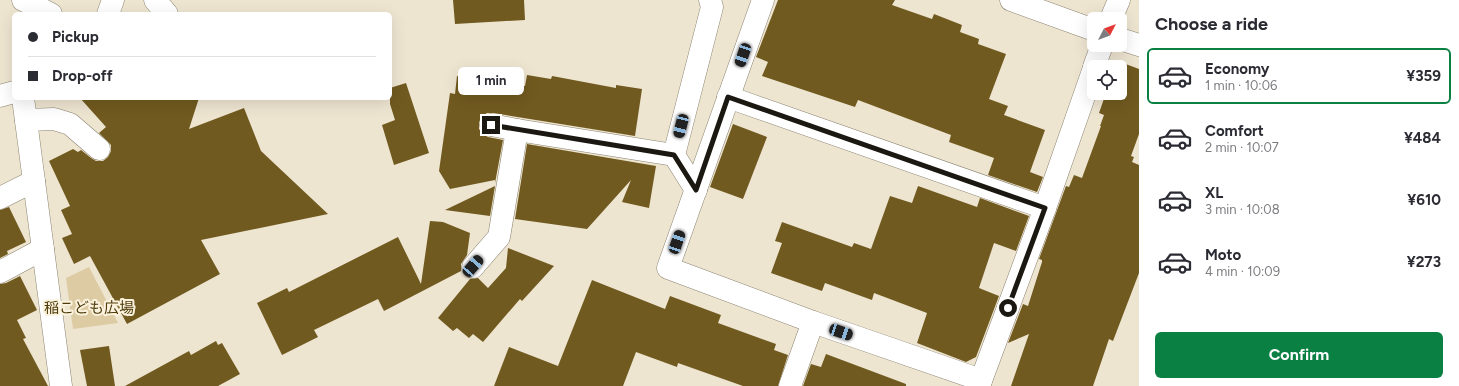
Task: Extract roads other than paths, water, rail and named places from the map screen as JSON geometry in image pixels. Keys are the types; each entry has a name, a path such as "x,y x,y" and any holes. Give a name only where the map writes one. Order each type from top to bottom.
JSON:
{"street":[{"path":"21,12 22,0 47,12"},
{"path":"109,12 113,0"},
{"path":"155,0 165,12"},
{"path":"696,190 674,155 712,7 710,0"},
{"path":"762,0 668,268 980,383 1045,208 1087,87"},
{"path":"1011,0 1087,27"},
{"path":"1114,12 1119,0"},
{"path":"1127,41 1139,45"},
{"path":"0,96 12,93"},
{"path":"728,97 1045,208"},
{"path":"23,100 61,386"},
{"path":"26,120 54,119 70,124 99,148"},
{"path":"491,125 674,155"},
{"path":"473,266 499,237 517,130"},
{"path":"0,198 34,181"},
{"path":"0,272 43,249"},
{"path":"790,386 813,322"}],"park label":[{"name":"稲こども広場","path":"89,308"}]}
